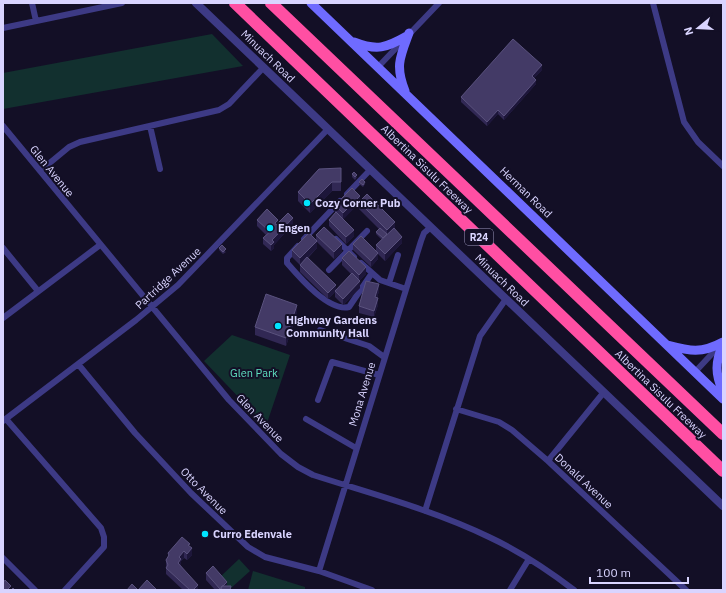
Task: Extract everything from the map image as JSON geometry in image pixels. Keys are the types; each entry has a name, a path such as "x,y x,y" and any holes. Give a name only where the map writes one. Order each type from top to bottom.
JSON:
{"highway":[{"name":"Albertina Sisulu Freeway","path":"235,3 723,471"},
{"name":"Albertina Sisulu Freeway","path":"271,3 723,434"}],"main road":[{"name":"Herman Road","path":"311,3 723,399"},
{"path":"350,40 367,47 378,48 391,45 408,35"},
{"path":"407,95 400,77 398,66 408,35"},
{"path":"666,345 688,350 704,351 723,343"},
{"path":"723,343 717,358 716,369 718,380 723,392"}],"street":[{"path":"32,3 36,21"},
{"path":"3,28 122,3"},
{"name":"Minuach Road","path":"196,3 723,506"},
{"path":"378,67 439,3"},
{"path":"653,3 684,122 698,142 723,166"},
{"path":"40,171 76,143 219,110 229,104 264,67"},
{"name":"Glen Avenue","path":"3,126 229,400 281,454 298,467 313,475 425,511 489,537 529,559 574,590"},
{"path":"150,126 160,169"},
{"name":"Partridge Avenue","path":"5,420 152,308 197,266 328,129"},
{"path":"370,169 286,260 288,265 329,304 344,308 351,306 372,273"},
{"path":"319,223 325,228"},
{"name":"Mona Avenue","path":"318,571 422,237 431,227"},
{"path":"329,270 367,231"},
{"path":"331,234 380,280 406,289"},
{"path":"3,318 100,245"},
{"path":"3,248 38,291"},
{"path":"389,283 398,254"},
{"path":"425,511 480,336 506,299"},
{"path":"320,330 369,346 384,357"},
{"path":"695,372 723,343"},
{"path":"318,400 332,362 379,375"},
{"name":"Otto Avenue","path":"78,364 134,433 191,493 248,547 265,557 318,571 364,589 372,590"},
{"path":"548,461 604,392"},
{"name":"Donald Avenue","path":"456,409 499,422 512,430 548,461 686,590"},
{"path":"306,419 356,448"},
{"path":"5,420 101,528 104,547 65,590"},
{"path":"3,558 35,590"},
{"path":"510,590 529,559"}],"green space":[{"path":"212,34 243,66 3,109 3,73"},
{"name":"Glen Park","path":"232,335 290,355 266,426 204,361"},
{"path":"239,559 250,571 230,589 220,577"},
{"path":"253,571 305,587 305,590 248,590"}],"building":[{"path":"513,39 542,65 532,76 536,80 504,116 498,110 487,122 461,97"},
{"path":"341,168 341,182 332,182 310,204 298,192 319,169"},
{"path":"354,172 357,175 355,177 352,174"},
{"path":"362,179 365,182 363,185 359,182"},
{"path":"352,188 360,196 343,213 335,205"},
{"path":"367,194 395,222 387,230 359,202"},
{"path":"267,209 278,220 275,223 276,225 288,213 293,218 272,240 274,242 271,245 263,238 273,229 271,227 268,230 257,220"},
{"path":"336,212 354,230 346,237 329,220"},
{"path":"324,227 342,244 334,252 316,235"},
{"path":"380,228 387,234 383,238 376,232"},
{"path":"394,228 402,237 385,254 376,245"},
{"path":"309,233 317,241 300,258 292,250"},
{"path":"361,236 378,253 371,261 353,244"},
{"path":"222,245 226,249 223,252 219,248"},
{"path":"349,251 366,267 359,275 342,258"},
{"path":"307,257 336,285 328,293 300,265"},
{"path":"352,273 360,281 343,299 335,291"},
{"path":"366,281 379,284 375,297 378,298 374,311 359,306"},
{"path":"266,294 297,305 286,338 255,327"},
{"path":"182,537 190,544 188,545 192,548 187,554 184,551 179,557 181,559 178,563 198,585 193,590 190,590 166,568 168,565 166,560 169,555 168,553"},
{"path":"213,566 227,582 220,589 206,573"},
{"path":"5,580 11,586 7,590 3,590 3,583"},
{"path":"147,580 157,590 139,589"},
{"path":"132,584 138,590 127,590"},
{"path":"222,586 231,586 230,590 221,590"}],"place":[{"name":"Cozy Corner Pub","path":"307,203"},
{"name":"Engen","path":"270,228"},
{"name":"Highway Gardens Community Hall","path":"278,326"},
{"name":"Curro Edenvale","path":"205,534"}]}
